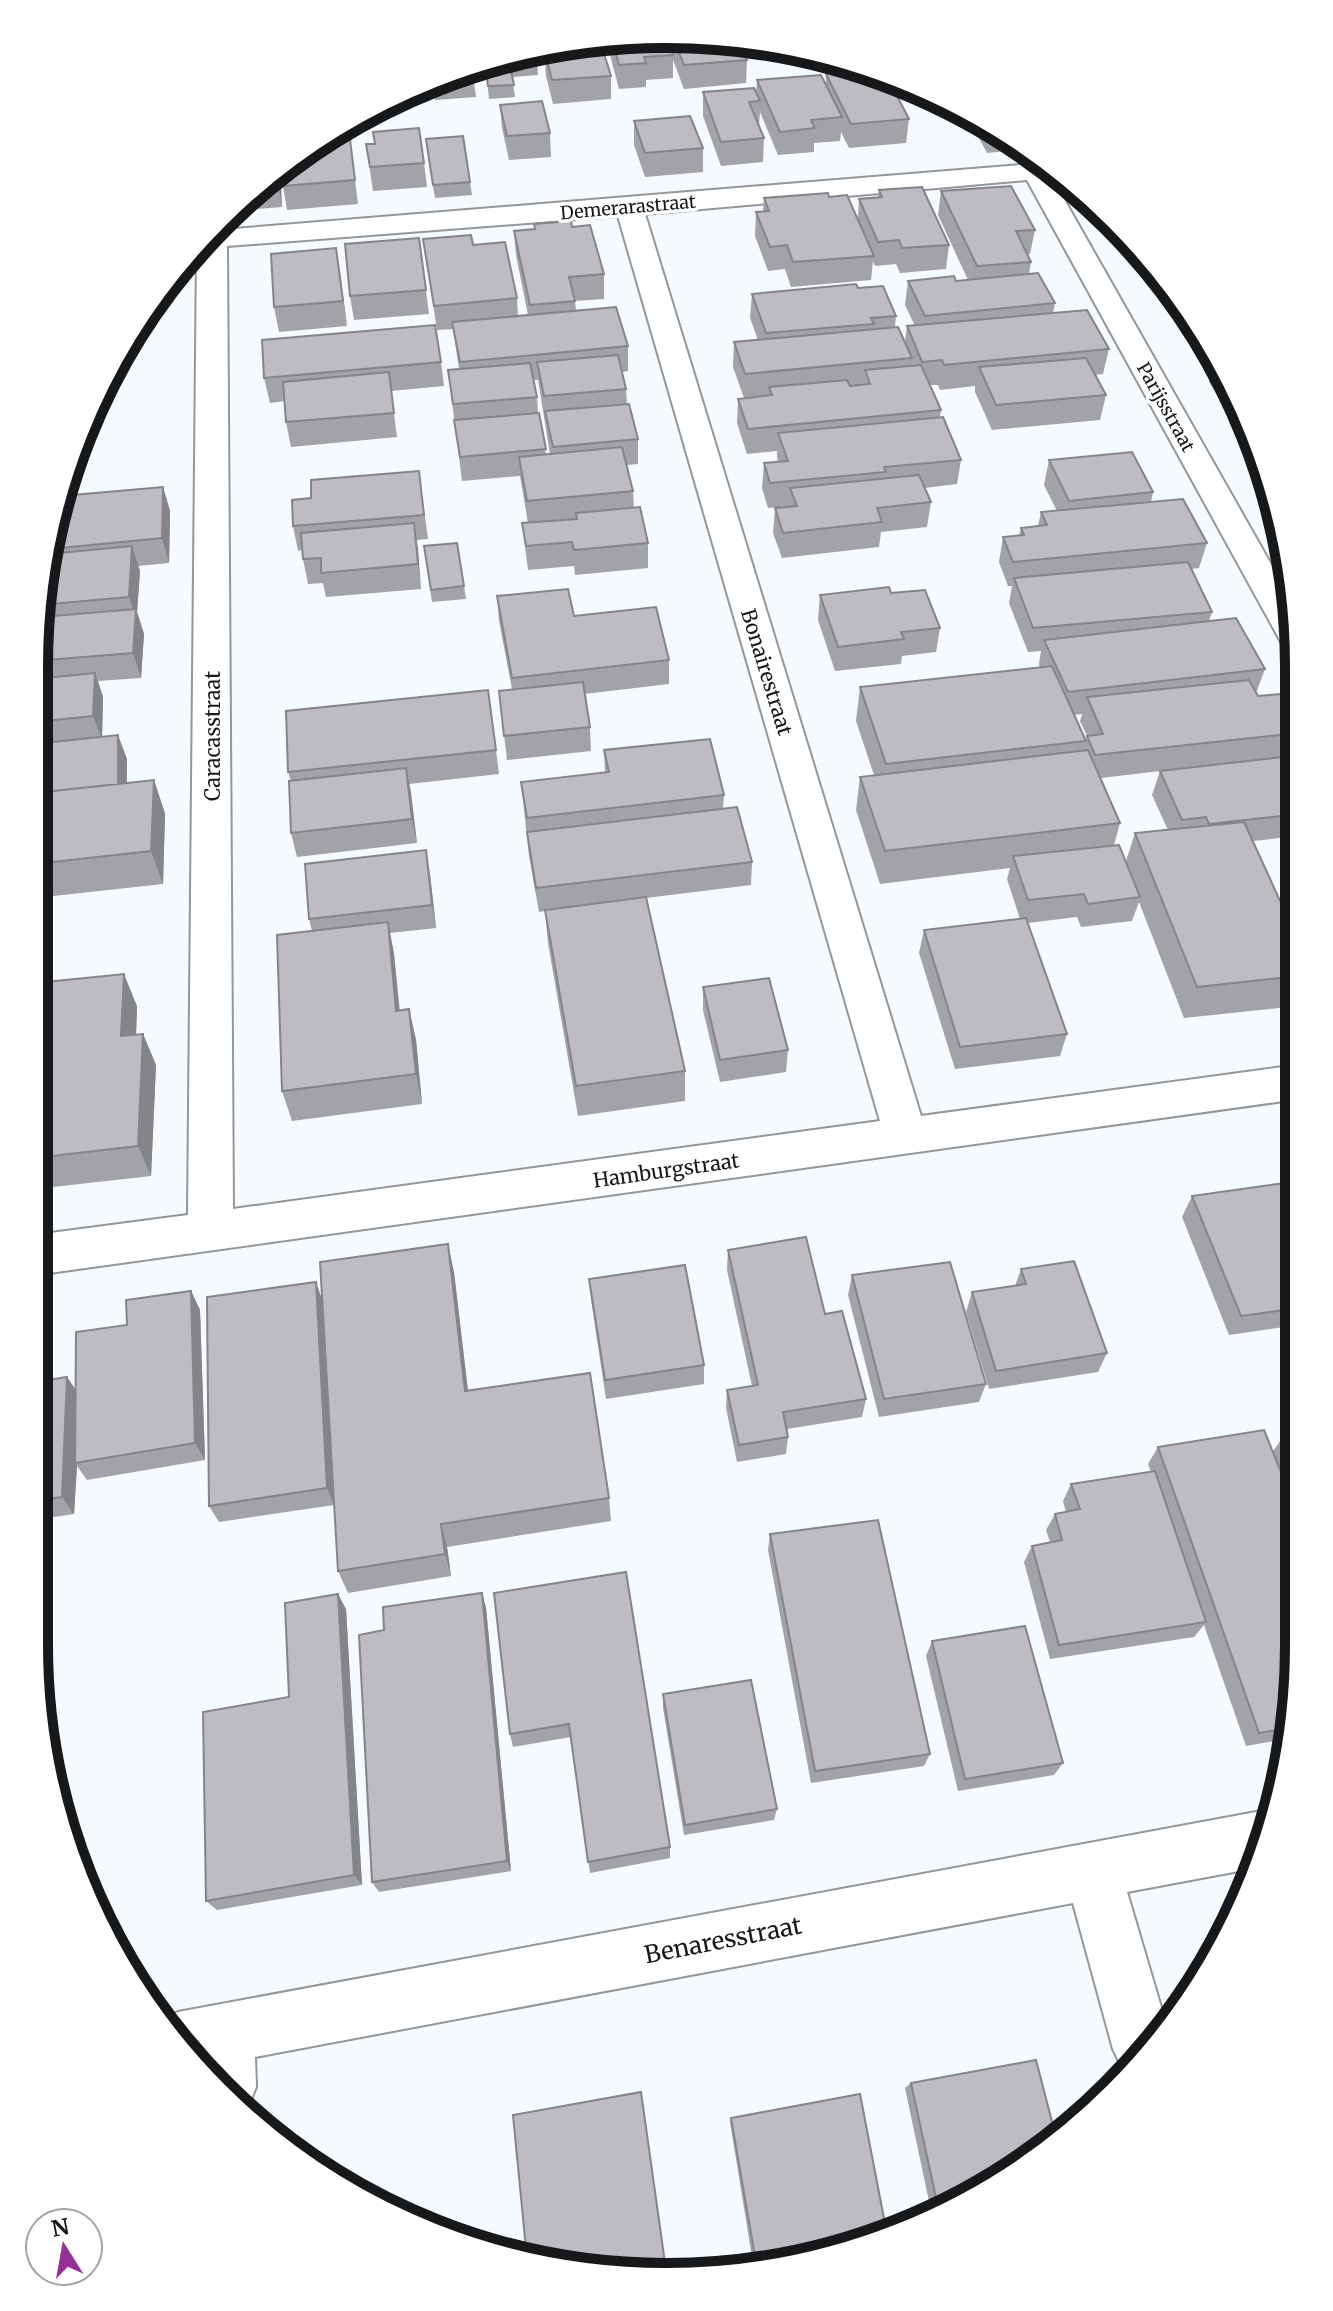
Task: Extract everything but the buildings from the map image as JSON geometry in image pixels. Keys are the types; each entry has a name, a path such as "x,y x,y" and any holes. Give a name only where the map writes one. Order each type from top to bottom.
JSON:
{"street":[{"name":"Demerarastraat","path":"221,238 629,207 1036,171"},
{"name":"Parijsstraat","path":"1050,182 1283,614"},
{"name":"Bonairestraat","path":"629,207 906,1137"},
{"name":"Caracasstraat","path":"208,251 210,1233"},
{"name":"Hamburgstraat","path":"48,1253 1285,1084"},
{"name":"Benaresstraat","path":"210,2054 1092,1870 1253,1841"},
{"path":"1092,1870 1141,2041"}]}
